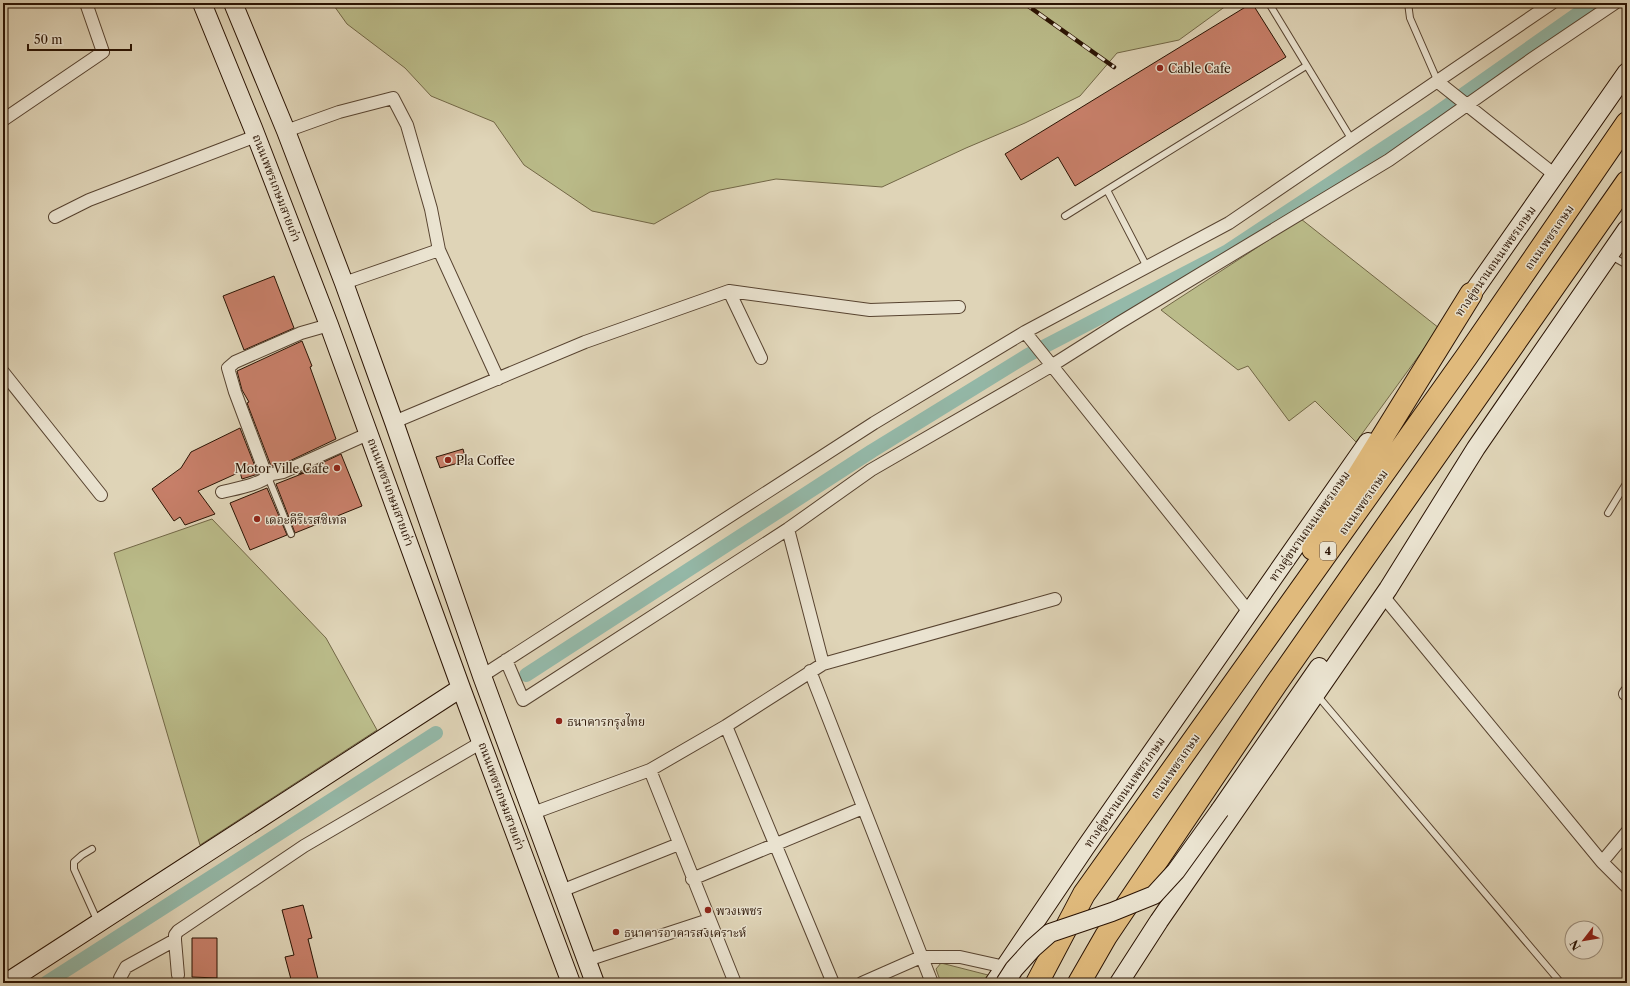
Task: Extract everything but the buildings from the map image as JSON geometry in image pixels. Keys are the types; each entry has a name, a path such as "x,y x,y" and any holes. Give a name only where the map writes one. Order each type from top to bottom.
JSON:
{"highway":[{"name":"ถนนเพชรเกษม","path":"1037,983 1084,894 1467,356 1627,123"},
{"path":"1079,983 1106,936 1276,684 1627,182"},
{"path":"1196,737 1471,294"}],"main road":[{"name":"ถนนเพชรเกษมสายเก่า","path":"202,3 256,136 370,433 461,688 571,983"},
{"name":"ถนนเพชรเกษมสายเก่า","path":"233,3 286,131 344,283 482,676 595,983"},
{"name":"ทางคู่ขนานถนนเพชรเกษม","path":"994,983 1005,975 1089,841 1627,72"},
{"path":"1005,975 1014,969 1033,948 1050,933 1112,912 1154,894 1176,871 1317,670 1421,528 1627,229"},
{"path":"1119,983 1159,921 1383,596 1476,448"},
{"path":"6,983 461,688"},
{"path":"587,960 600,983"}],"street":[{"path":"3,120 103,52 86,3"},
{"path":"482,676 874,423 1147,267 1229,223 1552,3"},
{"path":"506,660 524,700 788,529 871,470 1049,362 1152,303 1389,160 1532,59 1616,3"},
{"path":"1438,82 1554,175"},
{"path":"286,131 339,112 393,98 407,125 430,209 438,250 498,379"},
{"path":"55,217 89,200 256,136"},
{"path":"344,283 438,250"},
{"path":"729,291 761,358"},
{"path":"394,422 585,342 729,291 870,310 959,307"},
{"path":"270,475 265,472 234,392 228,368 235,362 300,333 329,325"},
{"path":"1028,336 1249,612"},
{"path":"3,372 101,495"},
{"path":"222,492 266,479 270,475 283,472 370,433"},
{"path":"788,529 823,664"},
{"path":"1383,596 1602,862 1627,888"},
{"path":"533,813 650,770 726,726 823,664 1055,599"},
{"path":"810,671 932,983"},
{"path":"726,726 833,983"},
{"path":"178,979 175,935 178,931 304,846 482,742"},
{"path":"650,770 692,879 735,983"},
{"path":"692,879 863,808"},
{"path":"1602,862 1627,832"},
{"path":"561,891 679,844"},
{"path":"587,960 709,920"},
{"path":"120,983 120,978 126,967 175,940"},
{"path":"862,983 879,980 922,957 960,957 1005,975"}],"lane":[{"path":"1408,3 1410,18 1438,82"},
{"path":"1270,6 1352,140"},
{"path":"1065,216 1306,66"},
{"path":"1106,190 1147,267"},
{"path":"1610,255 1627,265"},
{"path":"270,475 291,534"},
{"path":"1608,513 1627,482"},
{"path":"1316,694 1561,983"},
{"path":"92,850 82,855 74,862 74,869 98,923"}],"green space":[{"path":"332,3 1230,3 1179,40 1117,53 1080,96 1025,123 966,148 882,187 776,179 710,192 654,224 592,211 524,165 494,122 431,96 405,68 347,24"},
{"path":"1301,219 1439,328 1356,442 1315,401 1289,421 1248,366 1238,370 1161,310"},
{"path":"212,519 326,638 377,730 200,845 114,553"},
{"path":"941,963 988,975 982,983 941,983 936,969"}],"waterway":[{"path":"526,675 872,451 1028,355 1226,252 1434,115 1593,3"},
{"path":"46,983 436,733"}],"railway":[{"path":"1024,3 1114,67"}],"place":[{"name":"Cable Cafe","path":"1160,68"},
{"name":"Pla Coffee","path":"448,460"},
{"name":"Motor Ville Cafe","path":"337,468"},
{"name":"เดอะคีรีเรสซิเทล","path":"257,519"},
{"name":"ธนาคารกรุงไทย","path":"559,721"},
{"name":"พวงเพชร","path":"708,910"},
{"name":"ธนาคารอาคารสงเคราะห์","path":"616,932"}]}
